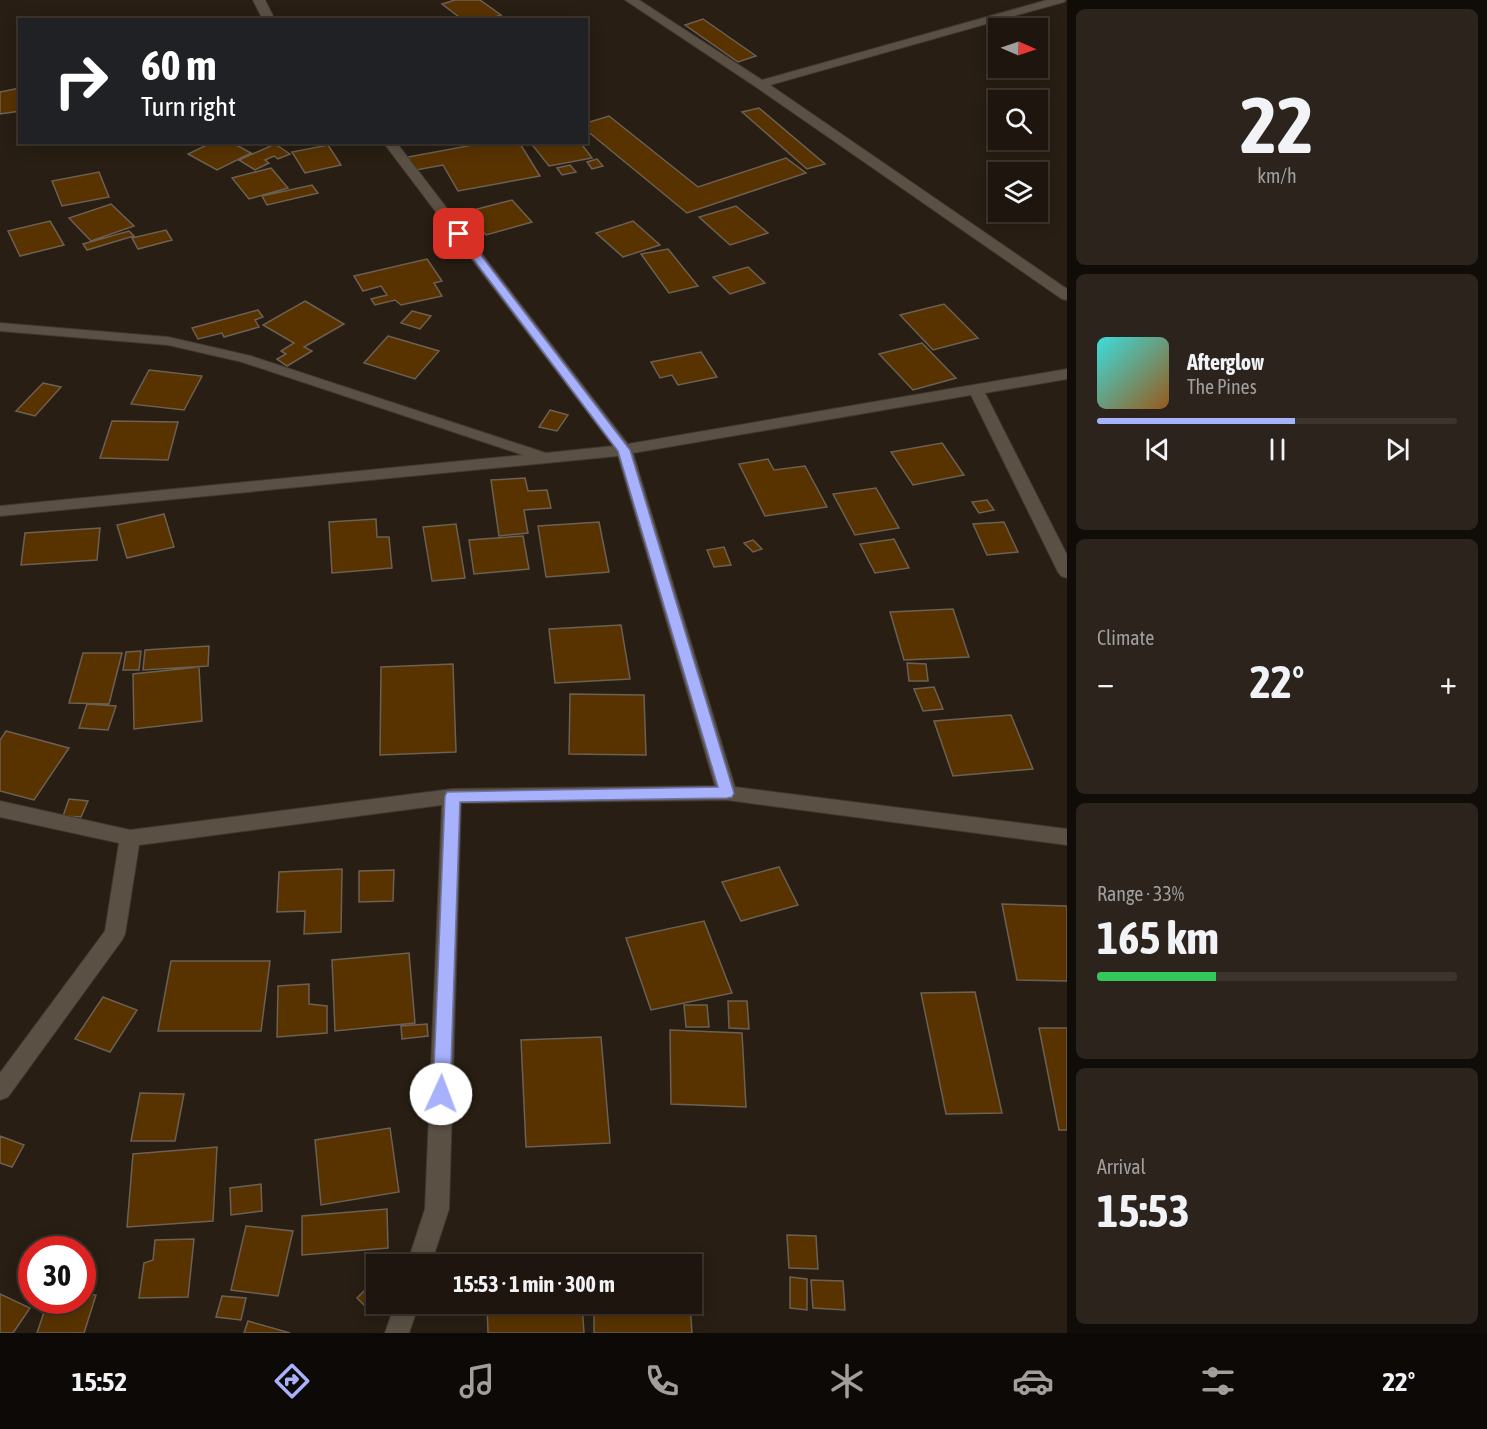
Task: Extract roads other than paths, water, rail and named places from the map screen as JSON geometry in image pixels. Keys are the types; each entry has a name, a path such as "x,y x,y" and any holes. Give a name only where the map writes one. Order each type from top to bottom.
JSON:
{"street":[{"path":"259,0 268,18"},
{"path":"631,0 760,84 1067,296"},
{"path":"760,84 1060,0"},
{"path":"391,144 624,450 727,793"},
{"path":"0,327 168,341 246,359 547,458"},
{"path":"0,511 624,450 1067,374"},
{"path":"976,390 1067,572"},
{"path":"0,809 130,838 452,796 727,793 1067,837"},
{"path":"422,1254 437,1209 452,796"},
{"path":"0,1090 115,934 130,838"},
{"path":"397,1333 404,1314"}]}
